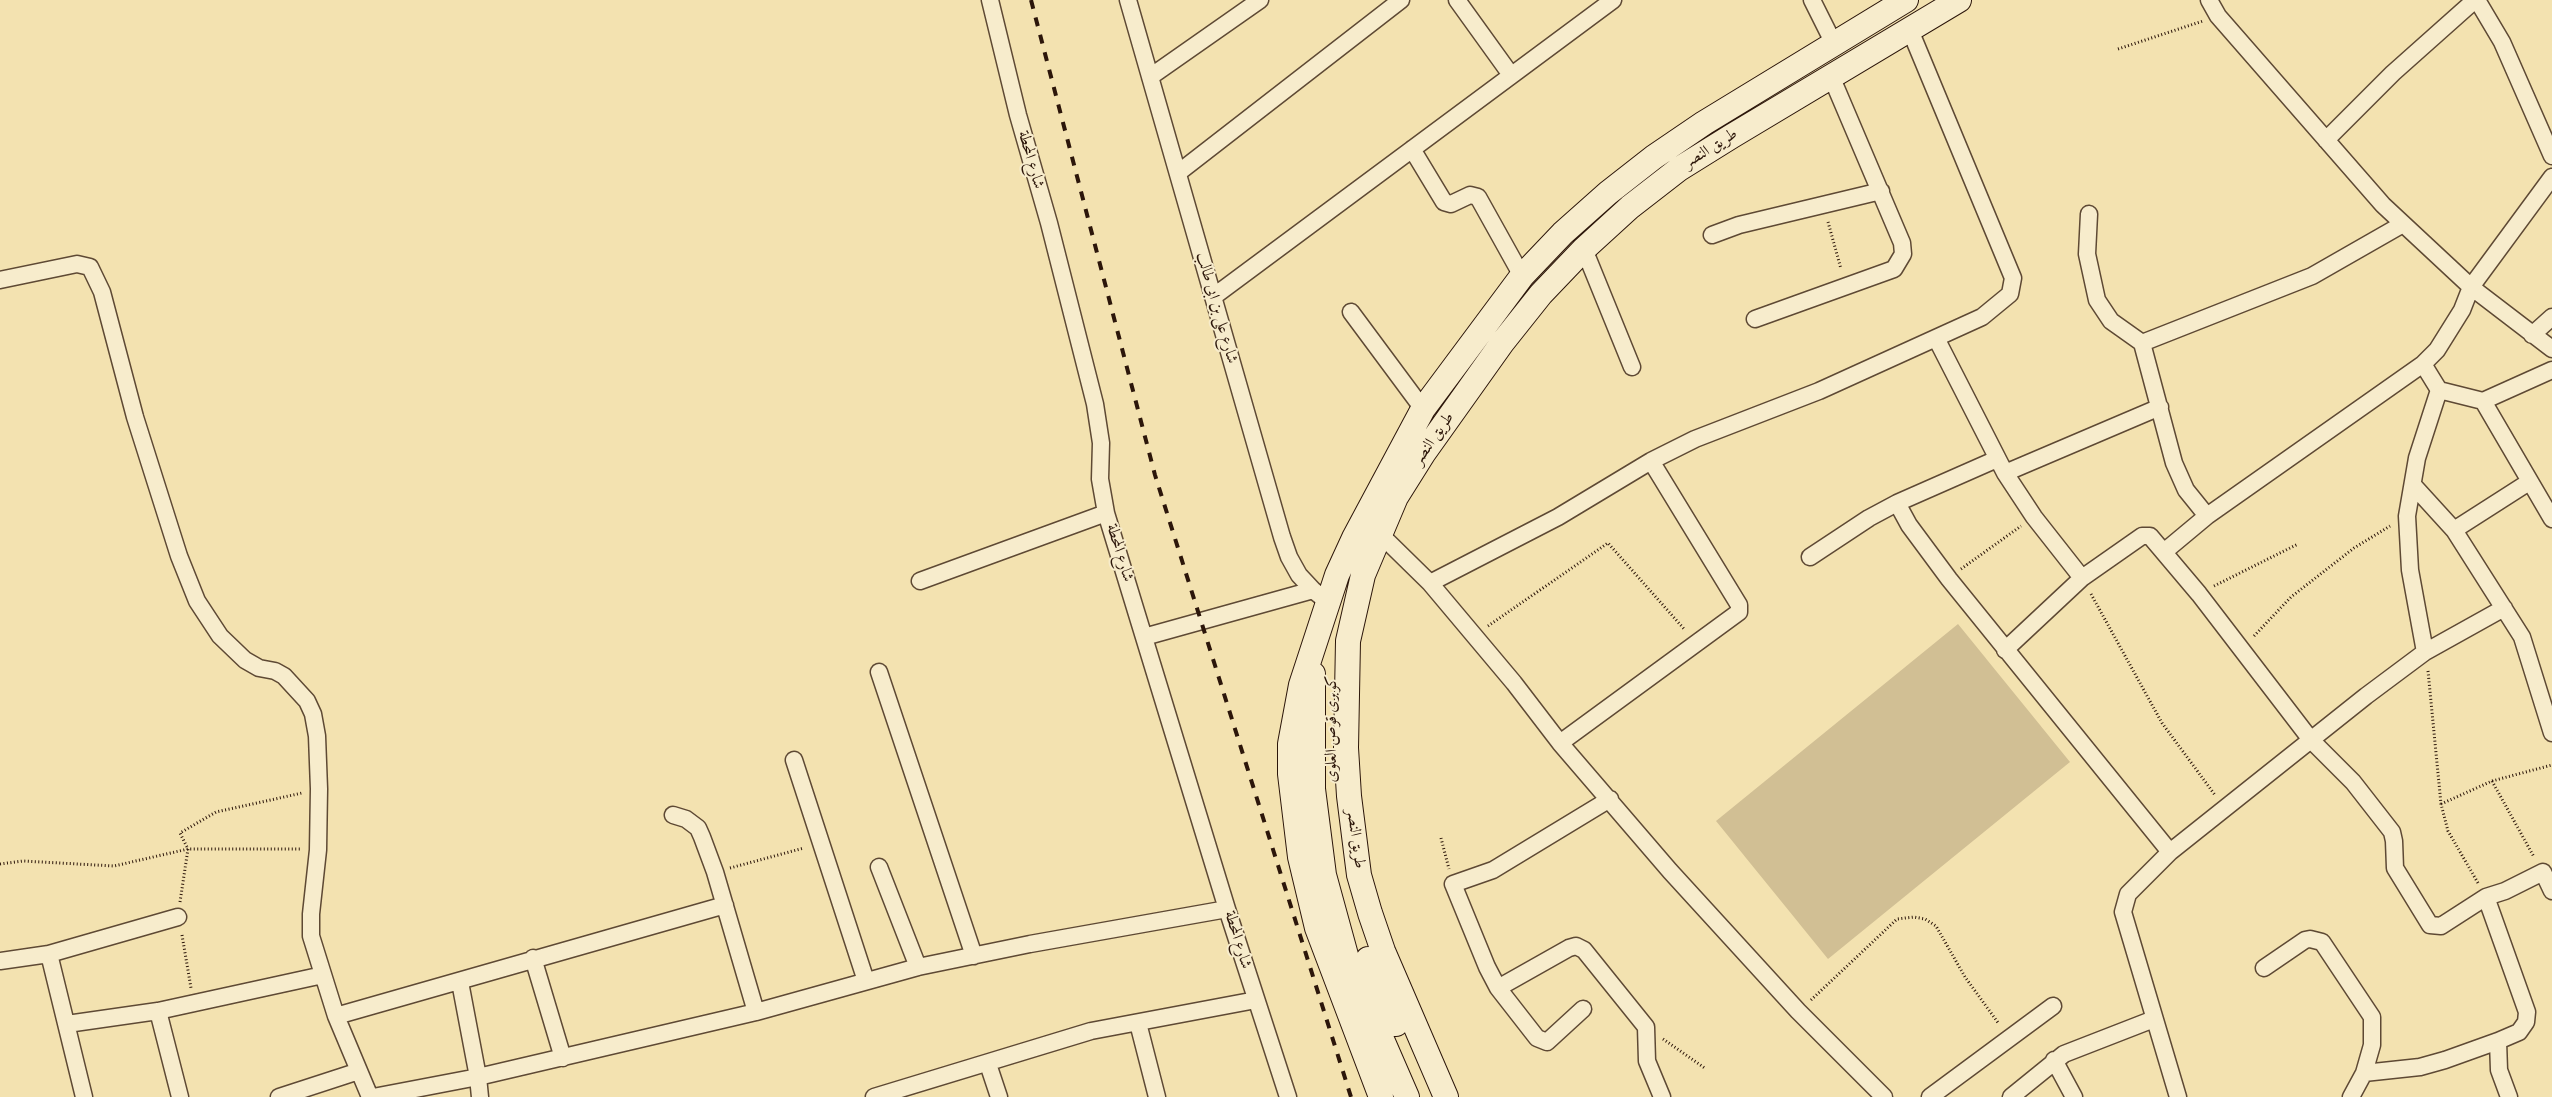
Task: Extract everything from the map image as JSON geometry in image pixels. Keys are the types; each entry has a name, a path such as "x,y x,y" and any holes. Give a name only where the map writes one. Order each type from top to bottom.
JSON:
{"street":[{"name":"شارع المحطة","path":"990,0 1018,115 1049,223 1095,404 1099,423 1100,479 1106,513 1256,1000 1288,1097"},
{"name":"شارع على بن ابى طالب","path":"1128,0 1282,537 1289,557 1300,575 1320,596"},
{"path":"1150,78 1260,0"},
{"path":"1178,173 1401,0"},
{"path":"1457,0 1512,75"},
{"path":"1213,296 1613,0"},
{"path":"1812,0 1834,44"},
{"name":"طريق النصر","path":"1382,1097 1328,963 1317,928 1300,857 1290,774 1290,744 1301,685 1314,645 1320,596 1337,575 1371,502 1423,409 1522,276 1563,233 1600,200 1654,157 1704,123 1906,0"},
{"name":"طريق النصر","path":"1446,1097 1382,951 1359,875 1353,835 1346,748 1348,641 1363,575 1379,533 1396,497 1422,454 1496,351 1541,294 1584,249 1630,207 1679,170 1959,0"},
{"path":"2209,0 2218,16 2383,205 2471,287 2552,349"},
{"path":"2326,140 2393,73 2476,0 2502,42 2552,156"},
{"path":"1430,583 1558,517 1651,461 1695,439 1819,391 1982,317 2010,294 2014,278 1910,30"},
{"path":"1755,319 1894,269 1903,254 1902,243 1881,191 1831,76"},
{"path":"1412,149 1444,202 1451,204 1470,196 1478,197 1522,276"},
{"path":"2165,551 2207,516 2423,364 2437,350 2462,310 2471,287 2552,177"},
{"path":"1712,235 1739,225 1881,191"},
{"path":"2089,214 2087,254 2097,300 2112,321 2142,343 2174,463 2186,490 2207,516"},
{"path":"2142,343 2312,276 2404,224"},
{"path":"1584,249 1632,367"},
{"path":"0,280 77,264 85,264 94,274 102,292 135,417 180,556 197,600 220,636 246,660 259,668 275,670 284,676 307,701 313,714 317,736 319,789 318,850 311,914 311,936 336,1016 372,1097 478,1077 563,1058 756,1012 918,968 1228,909"},
{"path":"1351,312 1423,409"},
{"path":"2532,335 2552,317"},
{"path":"1936,338 2001,466 2034,517 2082,578"},
{"path":"2423,364 2439,390 2483,401 2552,370"},
{"path":"2425,652 2410,570 2407,516 2417,458 2439,390"},
{"path":"2483,401 2552,519"},
{"path":"1810,557 1869,518 1897,503 2160,407"},
{"path":"1560,743 1695,642 1733,617 1740,608 1651,461"},
{"path":"2454,530 2529,482"},
{"path":"2413,485 2454,530 2522,637 2552,733"},
{"path":"1897,503 1909,525 1949,579 2170,852"},
{"path":"920,581 1106,513"},
{"path":"1379,533 1430,583 1514,683 1560,743 1670,871 1798,1011 1884,1097"},
{"name":"كوبرى قوص العلوى","path":"1379,533 1352,584 1339,618 1333,645 1322,746 1317,833 1334,917 1360,990 1407,1097"},
{"path":"2005,650 2082,578 2144,534 2153,538 2165,551 2311,740 2353,782 2392,832 2394,868 2430,925 2441,926 2486,896 2505,891 2543,872 2552,891"},
{"path":"1144,637 1320,596"},
{"path":"2178,1097 2123,912 2128,894 2170,852 2224,808 2425,652 2504,608"},
{"name":"كوبرى قوص العلوى","path":"1314,645 1322,746 1352,911 1371,966 1428,1097"},
{"path":"879,672 974,956"},
{"path":"794,760 866,981"},
{"path":"1583,1009 1547,1042 1537,1038 1498,988 1487,967 1453,884 1493,870 1610,799"},
{"path":"673,815 686,819 698,828 715,872 756,1012"},
{"path":"879,867 918,968"},
{"path":"2364,1073 2420,1067 2445,1060 2520,1032 2526,1022 2527,1012 2486,896"},
{"path":"336,1016 460,982 532,958 725,905"},
{"path":"0,961 49,954 178,917"},
{"path":"2264,968 2305,940 2322,942 2372,1017 2372,1046 2364,1073 2351,1097"},
{"path":"1498,988 1576,946 1584,950 1646,1027 1647,1061 1662,1097"},
{"path":"49,954 68,1024 84,1097"},
{"path":"532,958 563,1058"},
{"path":"68,1024 158,1011 323,975"},
{"path":"460,982 480,1097"},
{"path":"874,1097 988,1064 1090,1031 1256,1000"},
{"path":"1930,1097 2053,1006"},
{"path":"158,1011 180,1097"},
{"path":"2011,1097 2054,1060 2064,1054 2154,1019"},
{"path":"1138,1023 1157,1097"},
{"path":"2498,1041 2500,1070 2509,1097"},
{"path":"2054,1060 2074,1097"},
{"path":"988,1064 998,1097"},
{"path":"279,1097 359,1071"}],"path":[{"path":"2118,49 2218,16"},
{"path":"1824,206 1846,286"},
{"path":"2241,649 2291,597 2354,548 2407,516"},
{"path":"1949,579 1996,542 2034,517"},
{"path":"1473,636 1608,542 1695,642"},
{"path":"2199,594 2231,576 2298,544"},
{"path":"2082,578 2132,672 2162,723 2224,808"},
{"path":"2425,652 2441,804 2454,843 2486,896"},
{"path":"2441,804 2492,781 2552,765"},
{"path":"2492,781 2543,872"},
{"path":"194,1003 178,917 188,849 180,833 216,812 319,789"},
{"path":"1441,838 1453,884"},
{"path":"715,872 820,843"},
{"path":"0,864 23,861 114,866 188,849 318,850"},
{"path":"1798,1011 1897,919 1914,917 1925,919 1936,926 1965,977 2009,1039"},
{"path":"1646,1027 1706,1069"}],"shaded area":[{"path":"1958,624 2070,762 1828,959 1716,821"}],"railway":[{"path":"1031,0 1155,475 1351,1097"}]}
